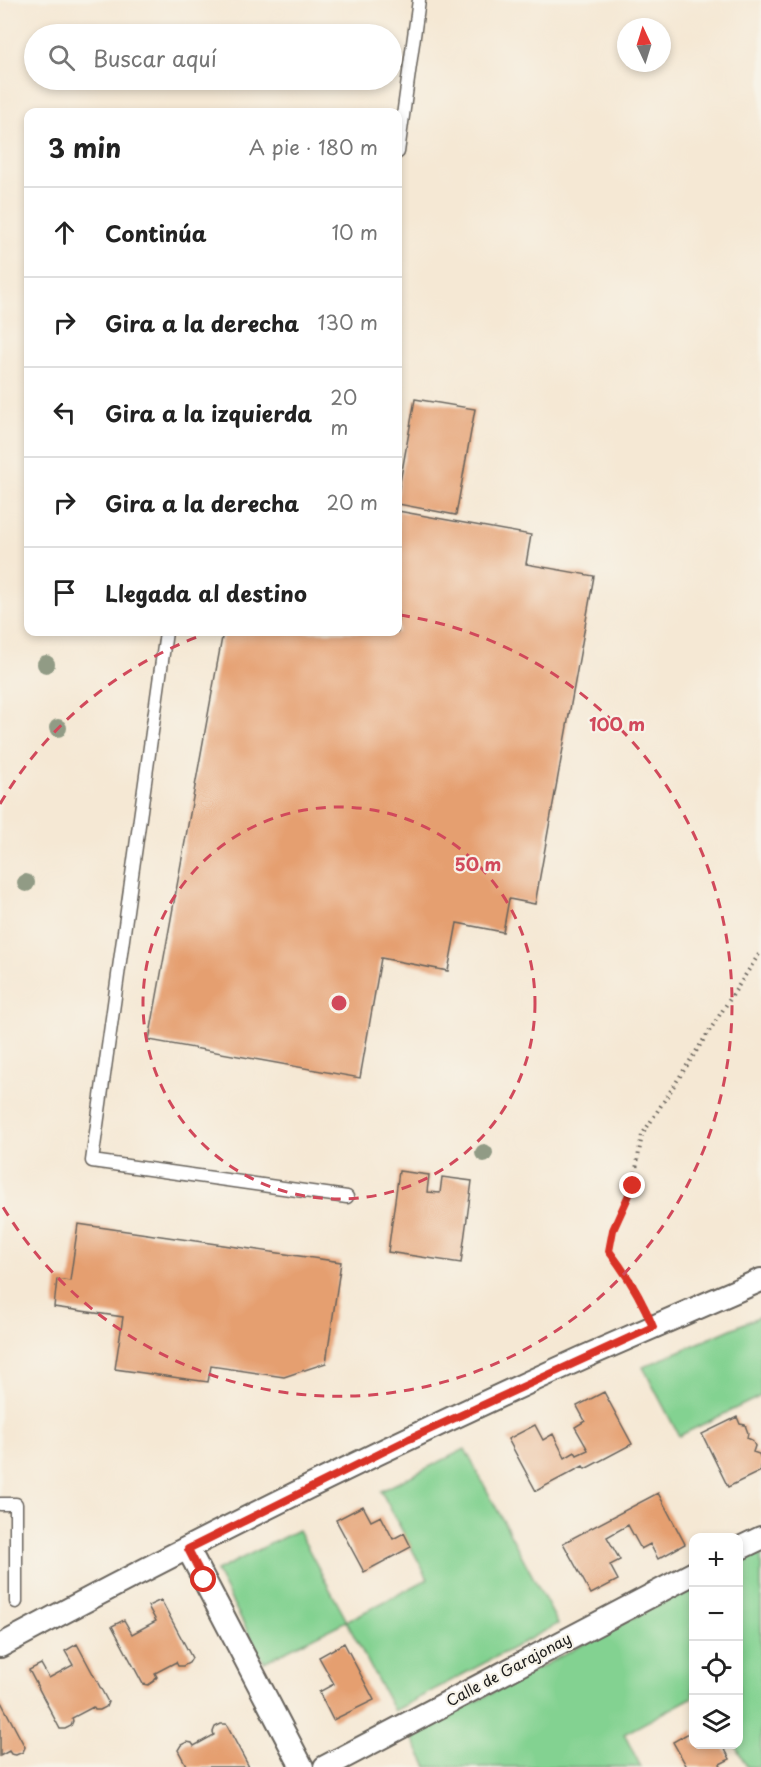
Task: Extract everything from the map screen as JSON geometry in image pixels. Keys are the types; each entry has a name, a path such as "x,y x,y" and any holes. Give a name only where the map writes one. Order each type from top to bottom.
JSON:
{"street":[{"path":"0,1646 409,1439 761,1280"},
{"path":"743,1547 761,1538"},
{"path":"188,1549 302,1767"},
{"name":"Calle de Garajonay","path":"325,1767 689,1575"}],"lane":[{"path":"402,123 419,0"},
{"path":"165,636 92,1161 347,1197"},
{"path":"0,1504 16,1504 16,1602"}],"path":[{"path":"653,1327 631,1280 609,1251 613,1230 633,1186 642,1135 761,951"}],"green space":[{"path":"761,1316 761,1396 679,1436 643,1367"},
{"path":"465,1449 558,1624 394,1711 346,1621 264,1662 216,1571 298,1530 347,1621 428,1579 381,1491"},
{"path":"761,1550 761,1767 747,1767 737,1749 743,1749 743,1560"},
{"path":"689,1588 689,1699 624,1734 641,1767 427,1767 411,1736"}],"building":[{"path":"415,399 475,409 456,515 402,505 402,471"},
{"path":"402,512 531,535 526,564 594,576 535,904 509,899 503,932 457,923 448,971 381,958 360,1078 149,1040 222,636 402,636"},
{"path":"399,1171 429,1175 427,1192 440,1193 442,1177 472,1181 461,1263 388,1252"},
{"path":"78,1224 341,1262 326,1363 284,1377 211,1366 208,1382 115,1369 123,1317 54,1307 57,1279 70,1281"},
{"path":"604,1392 632,1444 536,1491 508,1439 535,1425 543,1440 553,1434 565,1458 575,1452 577,1455 588,1450 575,1427 585,1421 577,1406"},
{"path":"737,1417 740,1424 745,1425 747,1438 752,1440 755,1446 753,1452 759,1454 761,1471 728,1487 702,1434"},
{"path":"658,1493 685,1544 658,1559 650,1544 641,1549 628,1525 607,1537 620,1560 610,1565 618,1580 591,1594 563,1543"},
{"path":"363,1506 371,1521 381,1516 393,1539 404,1533 411,1547 364,1572 336,1520"},
{"path":"161,1600 192,1658 183,1666 178,1666 176,1662 155,1673 157,1677 148,1685 143,1684 112,1626 124,1620 132,1634 156,1621 148,1606"},
{"path":"344,1643 374,1700 333,1720 319,1692 334,1684 319,1657"},
{"path":"77,1644 108,1702 106,1707 100,1710 95,1710 93,1707 72,1718 71,1726 60,1729 29,1670 41,1664 49,1678 73,1665 65,1651"},
{"path":"0,1700 25,1747 23,1752 16,1755 9,1751 0,1756"},
{"path":"226,1724 249,1767 187,1767 178,1750 181,1745 187,1742 194,1746 214,1735 215,1727"},
{"path":"689,1733 689,1749 725,1749 730,1759 720,1764 721,1767 687,1767 673,1742"}],"route":[{"path":"204,1580 188,1549 222,1530 409,1439 653,1327 631,1280 609,1251 613,1230 633,1186"}]}
